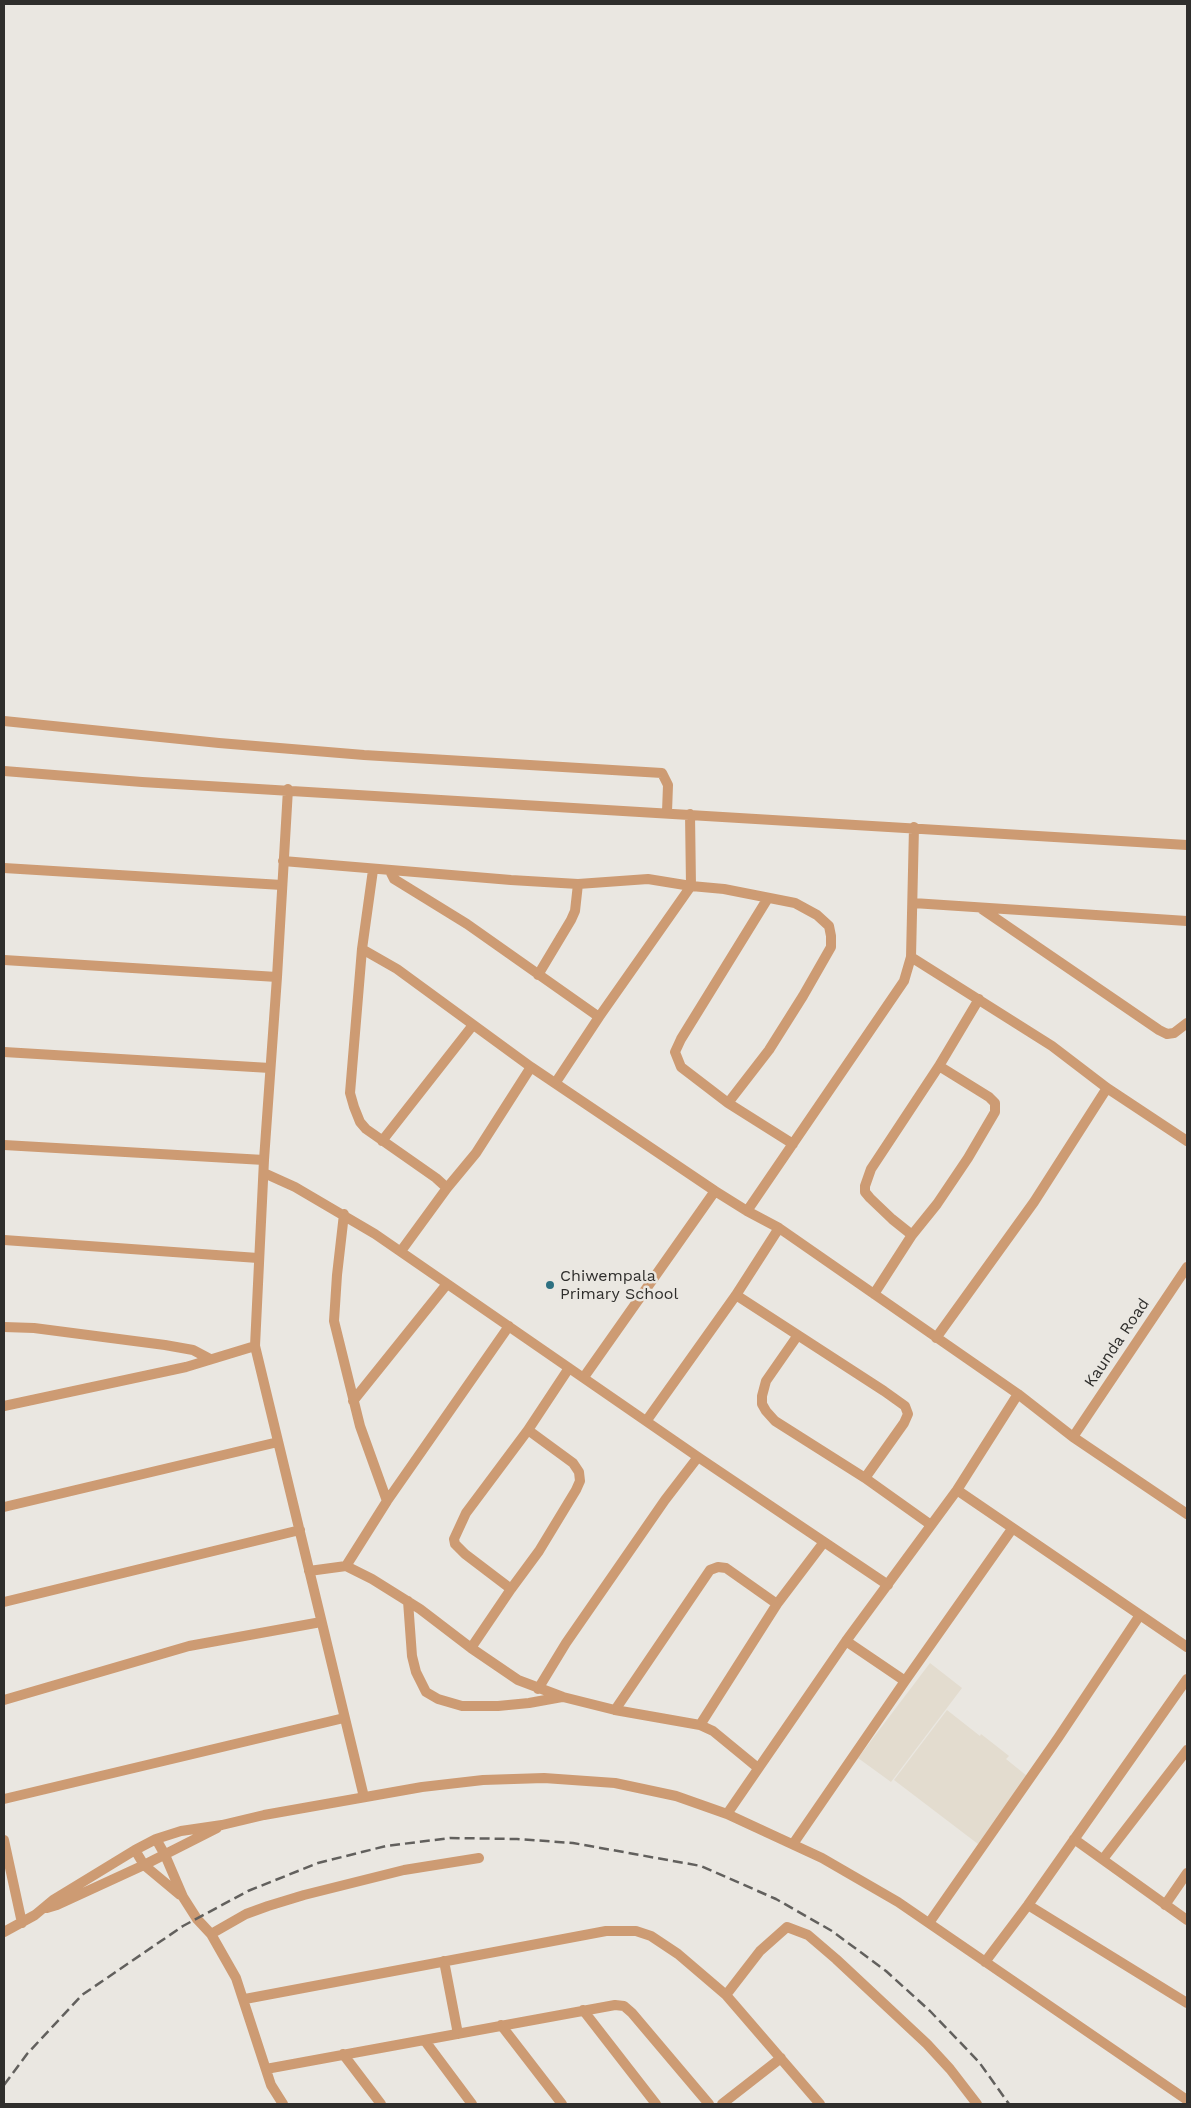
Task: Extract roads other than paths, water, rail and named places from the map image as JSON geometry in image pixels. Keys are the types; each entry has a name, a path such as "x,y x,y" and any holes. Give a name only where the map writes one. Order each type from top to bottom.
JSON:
{"street":[{"path":"4,721 219,744 344,754 662,773 668,785 668,812"},
{"path":"4,771 142,782 288,789 1187,845"},
{"path":"288,789 258,1258 255,1346 364,1797"},
{"path":"556,1082 691,886 690,814"},
{"path":"747,1211 904,981 911,957 914,827"},
{"path":"283,861 373,870 578,884 648,879 691,886 724,888 795,903 817,915 829,926 831,947 769,1050 728,1103"},
{"path":"4,868 282,885"},
{"path":"373,870 362,949 350,1093 360,1122 366,1130 436,1178 447,1188"},
{"path":"390,871 394,879 467,924 599,1017"},
{"path":"538,975 575,911 578,884"},
{"path":"768,898 675,1052 681,1067 728,1103 793,1144"},
{"path":"913,903 1187,921"},
{"path":"981,908 1159,1030 1167,1034 1174,1033 1187,1023"},
{"path":"362,949 398,969 532,1067 715,1191 779,1228 1018,1394 1073,1437 1187,1514"},
{"path":"911,957 1052,1046 1107,1088 1187,1141"},
{"path":"4,960 277,977"},
{"path":"912,1235 870,1198 865,1192 865,1186 871,1169 939,1066 979,999"},
{"path":"382,1141 473,1025"},
{"path":"4,1052 270,1068"},
{"path":"874,1294 912,1235 937,1204 968,1158 995,1112 995,1103 989,1097 939,1066"},
{"path":"401,1251 447,1188 476,1154 532,1067"},
{"path":"936,1338 1034,1202 1107,1088"},
{"path":"4,1145 264,1160"},
{"path":"264,1173 295,1187 344,1214 401,1251 698,1457 888,1585"},
{"path":"584,1377 715,1191"},
{"path":"344,1214 334,1321 360,1426 387,1501"},
{"path":"647,1420 736,1295 779,1228"},
{"path":"4,1240 258,1258"},
{"name":"Kaunda Road","path":"1073,1437 1187,1267"},
{"path":"353,1401 447,1284"},
{"path":"736,1295 905,1406 908,1414 904,1423 865,1478"},
{"path":"4,1326 43,1329 165,1345 193,1350 210,1359"},
{"path":"346,1566 387,1501 509,1326"},
{"path":"798,1335 766,1381 762,1404 775,1421 865,1478 931,1524"},
{"path":"4,1406 166,1371 255,1346"},
{"path":"511,1589 465,1554 454,1539 466,1513 528,1430 569,1368"},
{"path":"727,1814 846,1641 957,1490 1018,1394"},
{"path":"471,1648 539,1551 580,1481 579,1472 573,1462 528,1430"},
{"path":"4,1507 278,1442"},
{"path":"538,1689 566,1643 698,1457"},
{"path":"957,1490 1012,1529 1085,1576 1187,1648"},
{"path":"792,1844 904,1681 1012,1529"},
{"path":"4,1602 300,1530"},
{"path":"700,1725 777,1604 824,1542"},
{"path":"309,1571 346,1566 408,1601 518,1680 563,1697 615,1710 700,1725 713,1732 758,1768"},
{"path":"615,1710 710,1570 718,1567 726,1568 777,1604"},
{"path":"408,1601 412,1656 416,1672 426,1692 438,1699 462,1706 498,1706 563,1697"},
{"path":"930,1923 1058,1738 1140,1615"},
{"path":"4,1700 189,1646 321,1622"},
{"path":"846,1641 904,1681"},
{"path":"985,1962 1186,1685"},
{"path":"4,1799 127,1768 344,1718"},
{"path":"1103,1859 1187,1750"},
{"path":"4,1932 22,1923 45,1908 53,1900 135,1850 156,1839 181,1831 422,1787 483,1780 581,1779 645,1788 727,1814 792,1844 898,1902 1187,2100"},
{"path":"45,1908 57,1905 144,1865 222,1825"},
{"path":"156,1839 183,1897 197,1919 211,1934 236,1978 245,1999 271,2085 283,2104"},
{"path":"1074,1839 1187,1920"},
{"path":"4,1840 22,1923"},
{"path":"135,1850 144,1865 183,1897"},
{"path":"211,1934 246,1914 277,1903 404,1870 479,1858"},
{"path":"1165,1905 1187,1873"},
{"path":"1028,1905 1187,2002"},
{"path":"726,1995 760,1951 787,1927 808,1935 927,2044 950,2069 976,2104"},
{"path":"245,1999 606,1931 636,1931 652,1936 678,1954 726,1995 820,2104"},
{"path":"444,1961 458,2034"},
{"path":"266,2069 343,2054 425,2042 501,2025 614,2005 624,2006 632,2013 709,2104"},
{"path":"583,2010 656,2104"},
{"path":"501,2025 562,2104"},
{"path":"425,2042 472,2104"},
{"path":"343,2054 381,2104"},
{"path":"722,2104 781,2058"}],"railway":[{"path":"4,2085 27,2054 82,1995 183,1926 248,1891 318,1863 386,1846 450,1838 517,1839 573,1843 701,1866 776,1899 832,1931 886,1971 930,2011 979,2062 1009,2104"}],"place":[{"name":"Chiwempala Primary School","path":"550,1285"}]}
